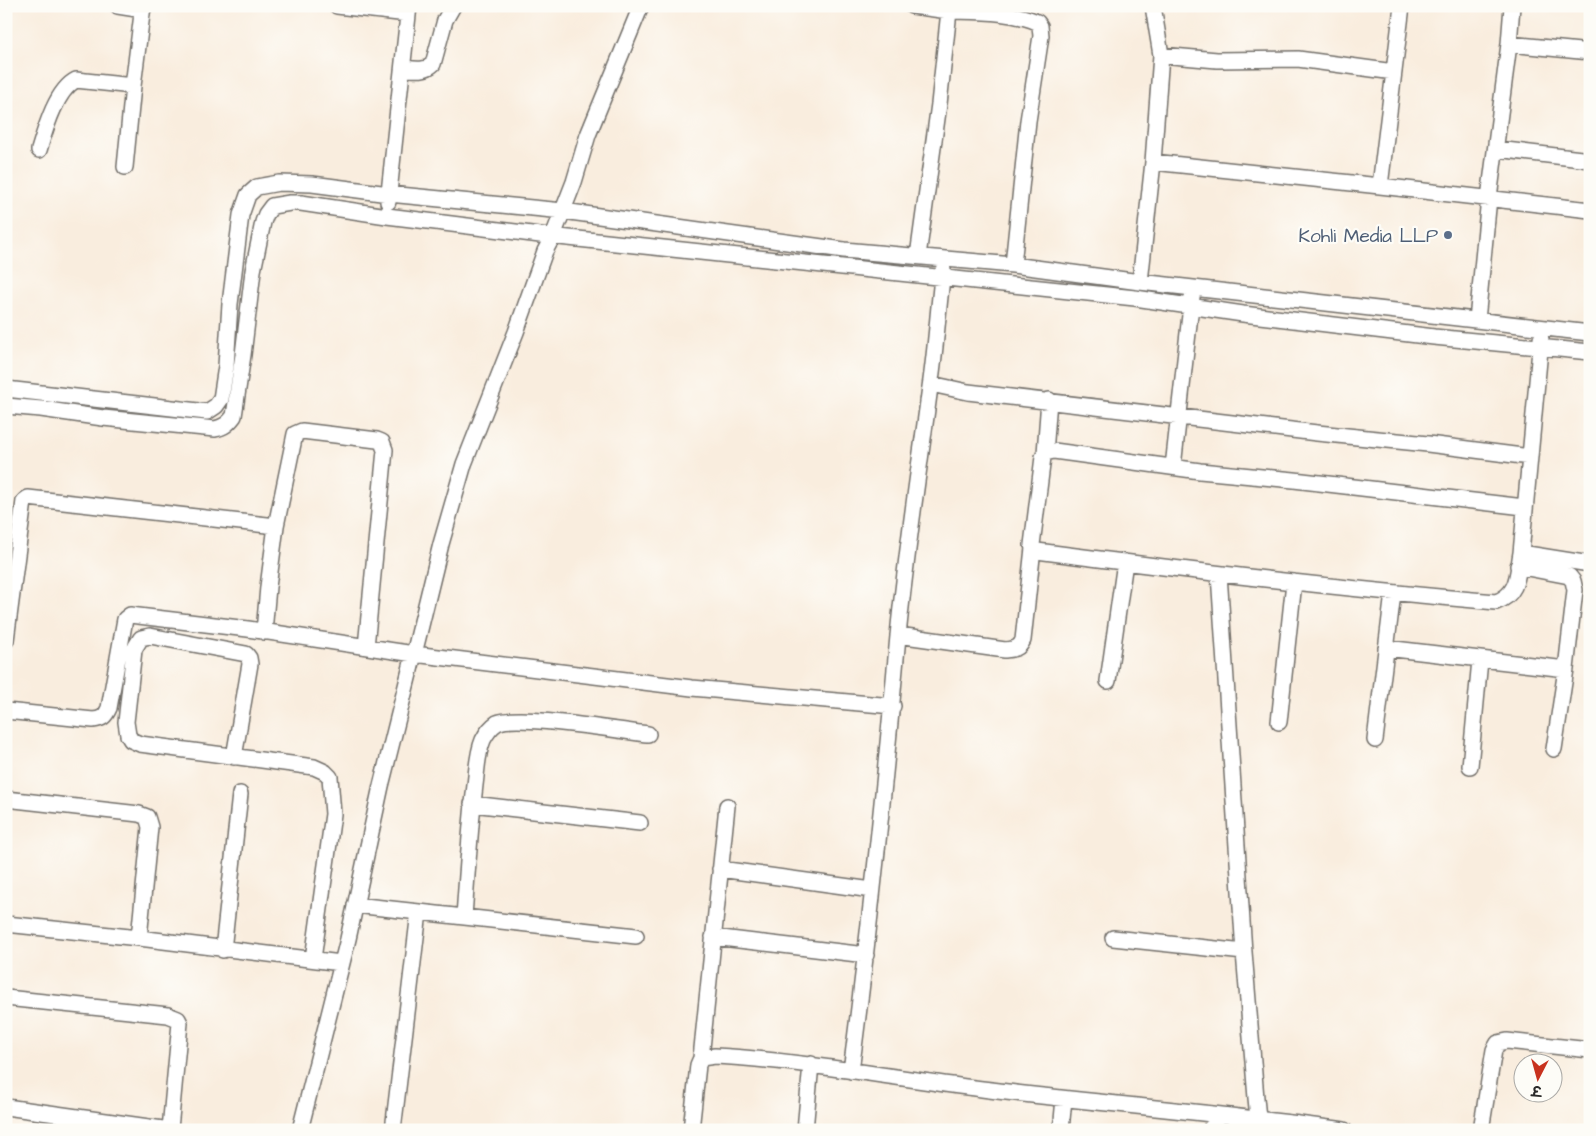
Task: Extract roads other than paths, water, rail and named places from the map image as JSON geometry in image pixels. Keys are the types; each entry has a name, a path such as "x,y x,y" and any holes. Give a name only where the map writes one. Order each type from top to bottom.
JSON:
{"street":[{"path":"118,6 143,8 125,167"},
{"path":"337,6 408,10 387,216"},
{"path":"402,68 422,70 431,67 446,20 453,6"},
{"path":"300,1130 355,905 381,786 441,544 464,464 516,332 545,251 553,236 574,182 588,136 641,6"},
{"path":"912,6 949,11 968,8 1028,18 1037,22 1041,30 1028,121 1013,265"},
{"path":"1140,282 1153,162 1161,55 1153,6"},
{"path":"1380,186 1402,6"},
{"path":"1477,320 1489,198 1497,149 1512,6"},
{"path":"918,256 940,104 949,11"},
{"path":"1509,44 1590,52"},
{"path":"1161,55 1225,60 1298,59 1394,72"},
{"path":"40,150 44,131 65,88 70,83 76,80 133,86"},
{"path":"1497,149 1590,160"},
{"path":"1153,162 1590,210"},
{"path":"6,389 207,412 216,406 221,399 226,366 230,304 241,215 248,195 257,187 279,183 312,184 389,194 563,211 844,250 1013,265 1140,282 1590,333"},
{"path":"257,187 272,206"},
{"path":"6,406 215,429 229,423 234,416 253,271 263,222 272,206 290,203 553,236 1135,298 1243,314 1434,337 1590,352"},
{"path":"851,1071 866,955 893,706 898,635 931,384 945,259"},
{"path":"1173,467 1194,288"},
{"path":"1032,548 1037,551 1220,574 1393,593 1496,602 1505,599 1514,586 1520,560 1543,328"},
{"path":"931,384 968,392 1530,457"},
{"path":"898,635 1005,650 1016,649 1021,645 1024,640 1032,548 1045,452 1049,400"},
{"path":"216,406 229,423"},
{"path":"264,632 276,526 295,434 302,431 382,442 385,450 366,647"},
{"path":"1045,452 1054,451 1173,467 1524,508"},
{"path":"6,640 24,501 28,498 276,526"},
{"path":"1520,560 1590,564"},
{"path":"1520,560 1569,576 1573,580 1575,590 1554,749"},
{"path":"1108,681 1125,562"},
{"path":"1220,574 1244,952 1258,1118"},
{"path":"1279,722 1294,582"},
{"path":"1375,740 1393,593"},
{"path":"6,711 100,720 105,716 109,708 125,619 130,615 414,654 692,688 893,706"},
{"path":"234,757 250,664 246,654 150,636 141,638 134,650 126,722 126,729 131,740 140,744 159,747 234,757 314,767 325,772 330,777 333,814 313,959"},
{"path":"1386,648 1566,669"},
{"path":"1470,766 1480,660"},
{"path":"464,917 472,804 478,758 483,740 489,730 498,723 507,720 564,723 648,734"},
{"path":"222,950 240,794"},
{"path":"6,799 139,814 147,817 150,827 139,938"},
{"path":"472,804 640,822"},
{"path":"691,1130 696,1074 701,1058 728,806"},
{"path":"720,869 872,890"},
{"path":"355,905 636,936"},
{"path":"393,1130 420,912"},
{"path":"6,924 341,963"},
{"path":"713,937 866,955"},
{"path":"1113,938 1244,952"},
{"path":"6,998 168,1015 178,1019 180,1023 170,1129 80,1123 6,1107"},
{"path":"1481,1130 1494,1050 1498,1043 1507,1041 1590,1050"},
{"path":"701,1058 715,1056 740,1057 810,1064 949,1085 1064,1099 1258,1118 1344,1130"},
{"path":"806,1130 810,1064"},
{"path":"1061,1130 1064,1099"},
{"path":"1210,1130 1220,1115"}],"place":[{"name":"Kohli Media LLP","path":"1448,235"}]}
